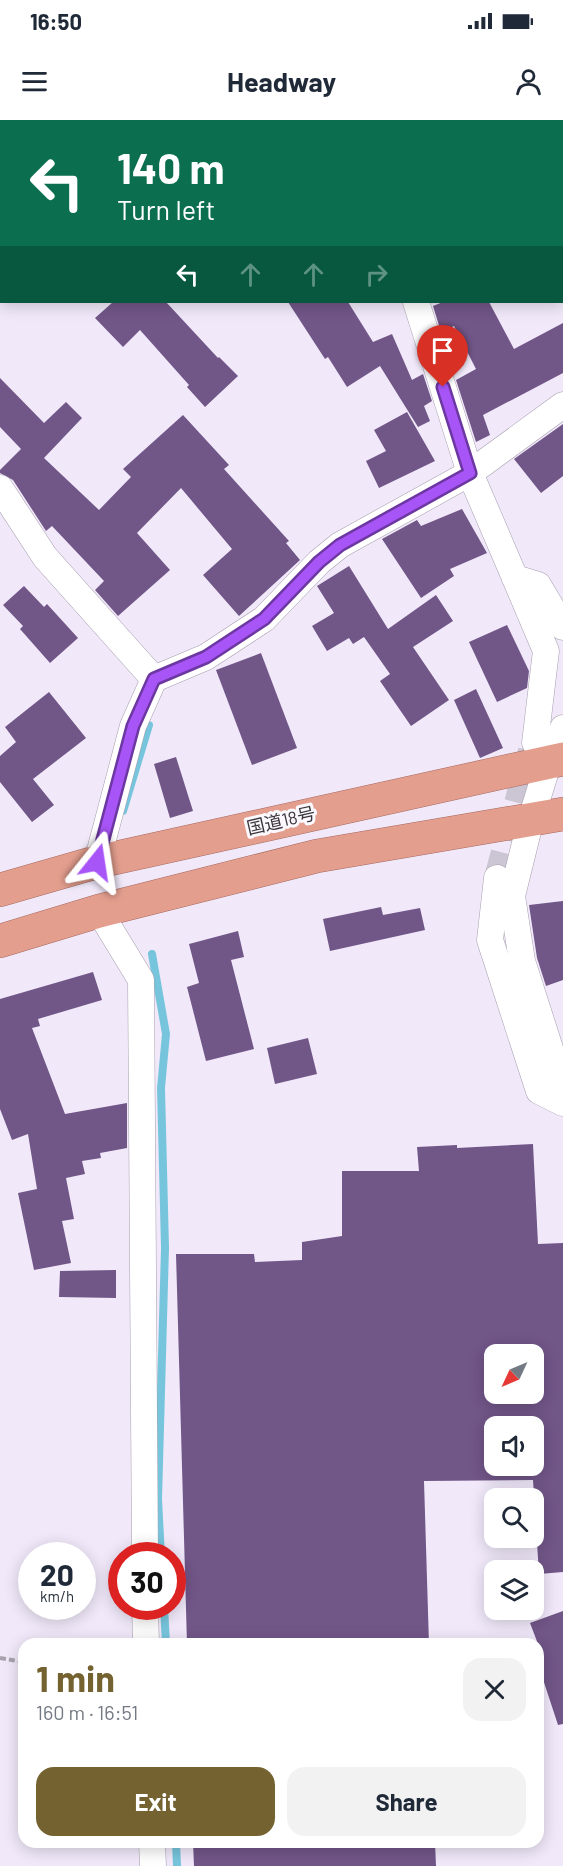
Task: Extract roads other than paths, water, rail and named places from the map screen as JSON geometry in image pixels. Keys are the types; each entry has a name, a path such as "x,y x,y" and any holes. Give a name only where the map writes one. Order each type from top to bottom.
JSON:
{"highway":[{"name":"国道18号","path":"0,890 97,862 549,754"},
{"path":"0,941 99,911 317,856 563,814"}],"street":[{"path":"416,303 470,473 546,651 549,754"},
{"path":"97,862 133,726 154,679 206,657 264,619 319,562 340,545 470,473 563,405"},
{"path":"0,488 45,557 154,679"},
{"path":"515,579 538,585 563,627"},
{"path":"563,728 549,754 512,896 522,961 563,1089"},
{"path":"497,878 490,939 539,1091 563,1103"},
{"path":"99,911 141,980 145,1542"},
{"path":"146,1620 146,1638"},
{"path":"152,1848 153,1866"}],"waterway":[{"path":"123,811 149,725"},
{"path":"152,954 166,1034 161,1088 165,1248 158,1499 160,1542"},
{"path":"165,1620 166,1638"},
{"path":"176,1848 177,1866"}],"tunnel":[{"path":"497,878 531,751"}]}
